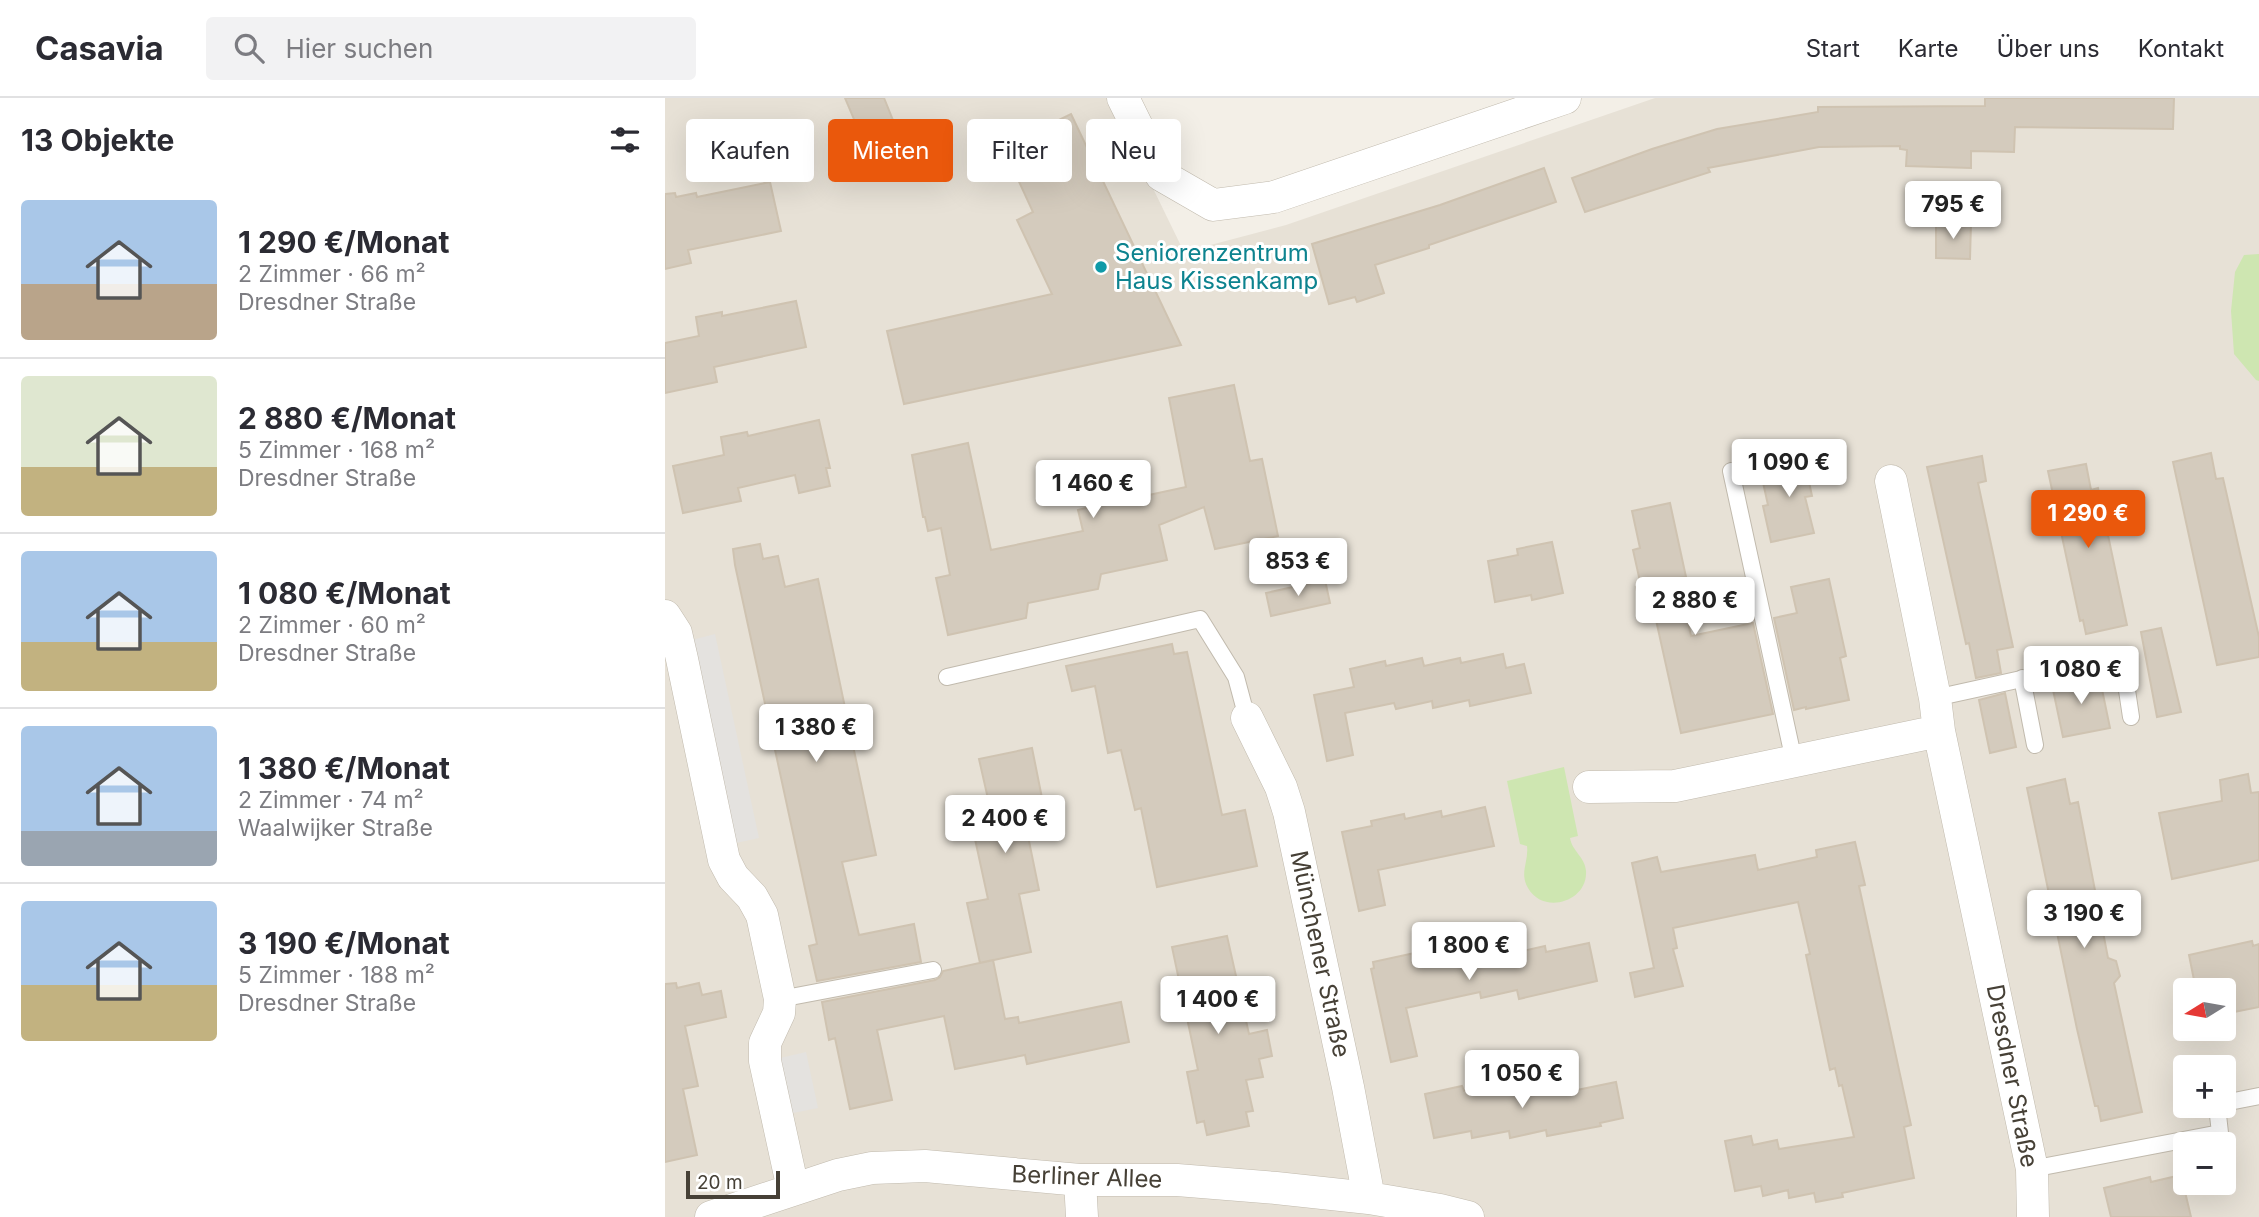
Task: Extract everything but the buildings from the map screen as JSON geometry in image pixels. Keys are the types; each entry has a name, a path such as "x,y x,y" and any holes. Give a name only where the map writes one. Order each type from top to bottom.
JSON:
{"street":[{"path":"1123,98 1161,175 1213,205 1274,197 1566,98"},
{"name":"Dresdner Straße","path":"1891,481 1935,698 1939,731 2032,1169 2033,1217"},
{"path":"665,616 675,633 682,659 724,860 733,877 752,897 762,915 780,999 779,1013 765,1043 765,1061 793,1189"},
{"name":"Münchener Straße","path":"1247,719 1281,787 1289,812 1369,1198"},
{"path":"1589,787 1675,786 1939,731"},
{"name":"Berliner Allee","path":"711,1217 838,1175 899,1167 941,1167 1080,1180 1177,1180 1276,1188 1369,1198 1468,1217"},
{"path":"1080,1180 1082,1217"}],"lane":[{"path":"1731,471 1794,761"},
{"path":"947,677 1200,619 1235,677 1247,719"},
{"path":"1935,698 2122,657 2131,717"},
{"path":"2022,678 2035,745"},
{"path":"780,999 933,970"},
{"path":"2236,1101 2259,1096"},
{"path":"2032,1169 2220,1133 2218,1118"}],"shaded area":[{"path":"665,98 1109,98 1119,119 1086,119 1086,182 1150,182 1184,252 1286,225 1655,98 2259,98 2259,1217 665,1217"},
{"path":"715,634 759,838 736,843 692,640"},
{"path":"806,1052 818,1108 793,1113 780,1058"}],"green space":[{"path":"2259,254 2259,381 2234,354 2231,311 2235,272 2244,255"},
{"path":"1564,767 1578,836 1570,838 1586,871 1585,882 1580,891 1563,901 1553,903 1535,896 1525,883 1527,846 1520,844 1507,781"}],"place":[{"name":"Seniorenzentrum Haus Kissenkamp","path":"1101,267"}]}
